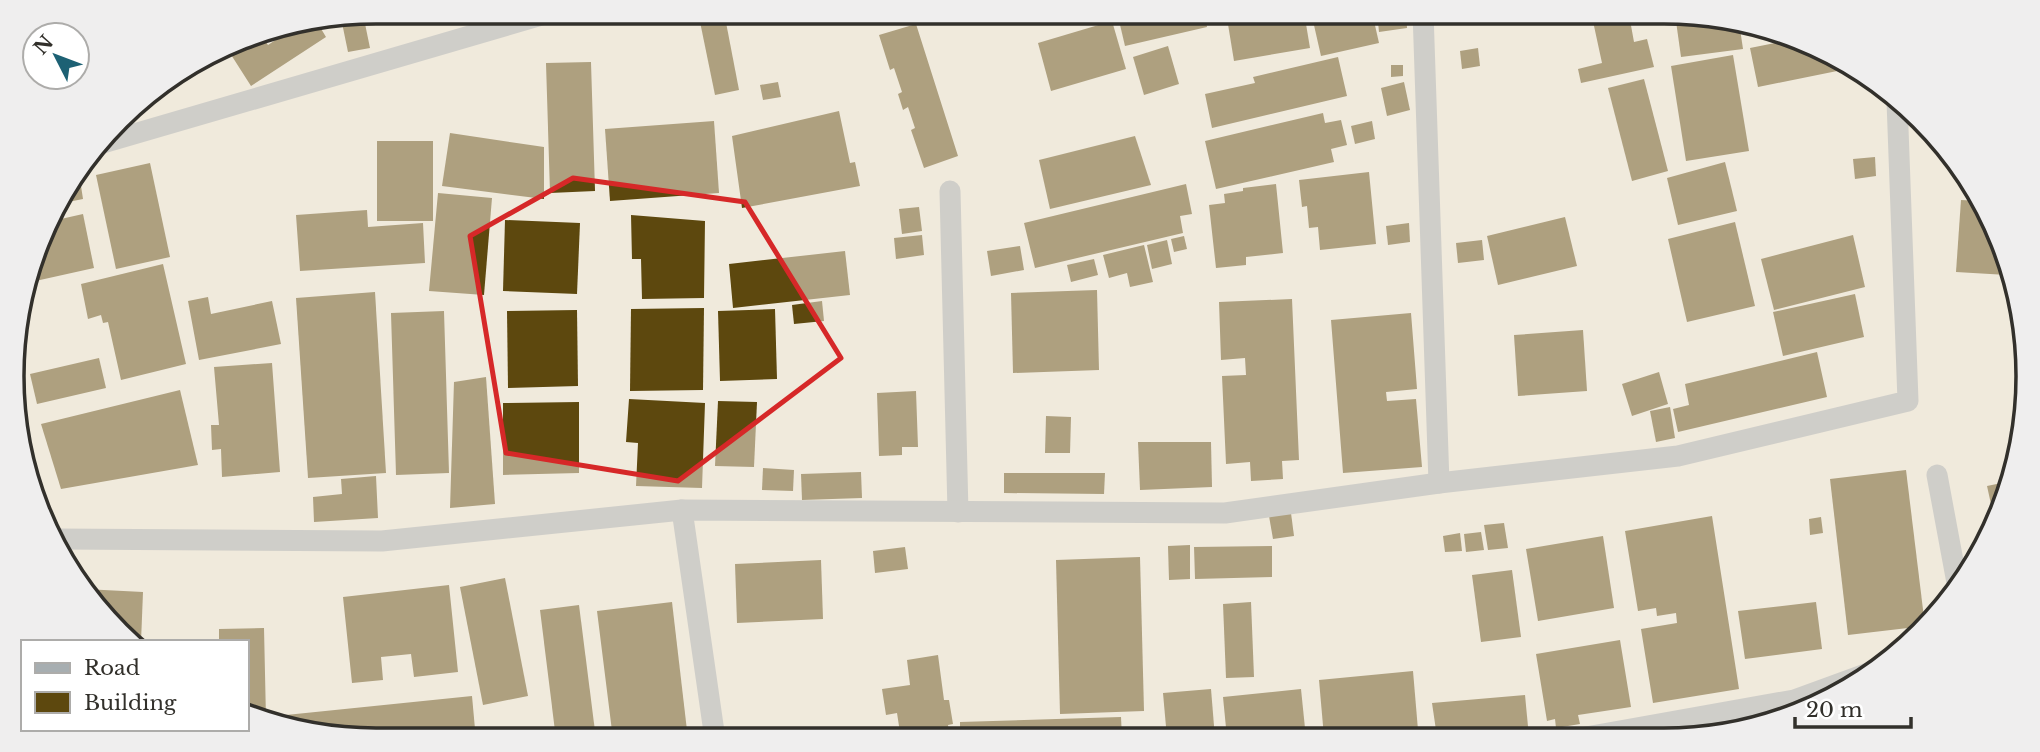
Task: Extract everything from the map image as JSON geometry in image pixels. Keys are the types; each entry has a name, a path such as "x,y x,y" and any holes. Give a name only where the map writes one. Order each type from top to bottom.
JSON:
{"street":[{"path":"116,139 511,24"},
{"path":"1423,24 1439,484"},
{"path":"65,539 382,541 682,510 1225,513 1678,456 1908,401 1897,113"},
{"path":"950,191 958,512"},
{"path":"1937,475 1955,572"},
{"path":"682,510 714,728"},
{"path":"1637,728 1794,700 1820,691"}],"highlighted area":[{"path":"573,178 745,202 841,358 678,481 506,453 470,236"}],"building":[{"path":"365,24 370,48 348,52 343,26"},
{"path":"700,24 726,24 739,90 715,95"},
{"path":"916,24 958,156 924,168 911,130 915,128 908,107 903,110 898,94 902,92 894,68 890,70 879,35"},
{"path":"1102,24 1113,24 1126,69 1051,91 1038,43"},
{"path":"1120,24 1206,24 1207,27 1125,46"},
{"path":"1228,24 1306,24 1310,48 1234,61"},
{"path":"1314,24 1375,24 1379,43 1321,56"},
{"path":"1378,24 1407,24 1407,28 1379,32"},
{"path":"1594,24 1631,24 1634,42 1647,39 1654,67 1581,83 1578,69 1602,63"},
{"path":"1676,25 1741,33 1743,49 1681,57"},
{"path":"321,29 326,37 251,86 232,56 266,42 268,45 278,38 307,31"},
{"path":"1776,43 1838,71 1758,87 1750,48"},
{"path":"1168,46 1179,84 1144,95 1133,57"},
{"path":"1478,48 1480,66 1462,69 1460,51"},
{"path":"1733,55 1749,151 1686,161 1671,66"},
{"path":"1338,57 1347,96 1212,128 1205,94 1255,83 1253,77"},
{"path":"591,62 595,191 550,193 546,63"},
{"path":"1391,65 1403,65 1403,76 1391,77"},
{"path":"1644,79 1668,171 1632,181 1608,88"},
{"path":"778,82 781,97 763,100 760,85"},
{"path":"1404,82 1410,110 1387,116 1381,88"},
{"path":"839,111 850,163 855,162 860,186 742,208 732,136"},
{"path":"1323,113 1325,123 1341,120 1347,145 1331,149 1334,162 1216,189 1205,141"},
{"path":"714,121 719,193 610,201 605,129"},
{"path":"1372,121 1375,139 1355,144 1351,126"},
{"path":"450,133 544,147 544,199 442,186"},
{"path":"1135,136 1151,185 1050,209 1039,160"},
{"path":"377,141 433,141 433,221 377,221"},
{"path":"1875,157 1876,176 1855,179 1853,159"},
{"path":"1725,162 1737,211 1678,225 1667,178"},
{"path":"150,163 170,257 116,269 96,175"},
{"path":"1369,172 1376,244 1320,250 1318,227 1309,228 1307,206 1302,207 1299,180"},
{"path":"1186,184 1192,214 1180,216 1183,233 1035,268 1024,223"},
{"path":"1276,184 1283,253 1246,257 1246,265 1216,268 1209,205 1225,203 1224,194 1243,191 1243,188"},
{"path":"81,186 83,199 71,201"},
{"path":"438,193 492,198 484,295 429,291"},
{"path":"1961,200 1968,200 1989,241 2001,275 1956,272"},
{"path":"919,207 922,231 902,234 899,209"},
{"path":"367,210 368,227 423,223 425,263 300,271 296,215"},
{"path":"83,214 94,268 37,281 51,241 62,219"},
{"path":"631,215 705,221 704,298 642,299 641,259 632,259"},
{"path":"1565,217 1577,266 1498,285 1487,236"},
{"path":"505,220 580,223 577,294 503,291"},
{"path":"1735,222 1755,306 1687,322 1668,239"},
{"path":"1409,223 1410,242 1388,245 1386,226"},
{"path":"922,235 924,255 896,259 894,238"},
{"path":"1853,235 1865,287 1774,310 1761,259"},
{"path":"1184,236 1187,249 1174,252 1171,239"},
{"path":"1167,240 1172,264 1152,269 1147,245"},
{"path":"1482,240 1484,260 1458,263 1456,243"},
{"path":"1144,245 1153,282 1130,287 1127,273 1109,278 1103,255"},
{"path":"1020,246 1024,270 991,276 987,251"},
{"path":"845,251 850,295 733,308 729,264"},
{"path":"1094,259 1098,275 1071,282 1067,265"},
{"path":"163,264 186,364 121,380 108,322 103,323 101,315 88,319 81,284"},
{"path":"1097,290 1099,370 1013,373 1011,293"},
{"path":"375,292 386,473 308,478 296,298"},
{"path":"1855,294 1864,337 1783,356 1773,312"},
{"path":"208,297 211,314 272,301 281,344 199,360 188,301"},
{"path":"1292,299 1299,460 1282,461 1283,479 1251,481 1250,462 1226,464 1222,376 1246,375 1245,358 1221,360 1219,302"},
{"path":"822,301 824,321 794,324 792,305"},
{"path":"704,308 703,390 630,391 631,309"},
{"path":"775,309 777,379 720,381 718,311"},
{"path":"577,310 578,386 508,388 507,311"},
{"path":"444,311 449,473 396,475 391,313"},
{"path":"1411,313 1417,389 1386,392 1387,401 1416,399 1422,467 1343,473 1331,320"},
{"path":"1583,330 1587,391 1518,396 1514,335"},
{"path":"1817,352 1827,397 1678,432 1673,409 1689,405 1685,384"},
{"path":"99,358 106,388 37,404 30,374"},
{"path":"272,363 280,472 222,477 221,449 212,450 211,425 219,425 214,367"},
{"path":"1659,372 1668,404 1632,416 1622,384"},
{"path":"486,377 495,504 450,508 454,382"},
{"path":"180,390 198,465 61,489 41,424"},
{"path":"916,391 918,447 902,447 902,455 879,456 877,393"},
{"path":"629,399 705,403 702,488 636,486 638,443 626,442"},
{"path":"718,401 757,402 754,467 715,466"},
{"path":"579,402 579,473 503,475 503,403"},
{"path":"1670,407 1675,438 1656,442 1650,411"},
{"path":"1046,416 1071,417 1070,453 1045,453"},
{"path":"1138,442 1211,442 1212,487 1140,490"},
{"path":"763,468 794,470 793,491 762,490"},
{"path":"1906,470 1923,613 1910,628 1848,635 1830,479"},
{"path":"861,472 862,498 802,500 801,474"},
{"path":"1004,473 1105,473 1104,494 1004,493"},
{"path":"376,476 378,518 314,522 313,497 342,494 341,479"},
{"path":"1999,484 1991,505 1987,486"},
{"path":"1291,513 1294,536 1273,539 1269,516"},
{"path":"1712,516 1739,689 1653,703 1641,629 1677,623 1676,613 1657,616 1656,608 1638,611 1625,531"},
{"path":"1821,517 1823,533 1810,535 1809,519"},
{"path":"1504,523 1508,548 1488,550 1484,525"},
{"path":"1481,532 1484,550 1466,552 1464,534"},
{"path":"1460,533 1462,551 1445,552 1443,536"},
{"path":"1603,536 1614,608 1538,621 1526,549"},
{"path":"1190,545 1190,579 1169,580 1168,546"},
{"path":"1272,546 1272,577 1195,579 1194,547"},
{"path":"905,547 908,569 875,573 873,551"},
{"path":"1140,557 1144,711 1060,714 1056,560"},
{"path":"821,560 823,619 737,623 735,564"},
{"path":"1512,570 1521,637 1481,642 1472,575"},
{"path":"505,578 528,696 483,705 460,587"},
{"path":"449,585 458,672 414,677 411,654 381,657 383,680 352,683 343,597"},
{"path":"97,590 143,592 141,638"},
{"path":"672,602 687,728 612,728 597,611"},
{"path":"1251,602 1254,677 1226,678 1223,604"},
{"path":"1816,602 1822,649 1745,659 1738,611"},
{"path":"579,605 595,728 555,728 540,610"},
{"path":"264,628 266,710 248,704 248,640 219,640 219,629"},
{"path":"1620,640 1631,707 1578,715 1580,724 1556,728 1555,719 1547,721 1536,654"},
{"path":"938,655 944,700 949,700 953,724 948,725 948,728 899,728 897,713 886,715 882,689 910,685 907,660"},
{"path":"1413,671 1418,728 1323,728 1319,680"},
{"path":"1211,689 1214,728 1166,728 1163,693"},
{"path":"1301,689 1305,728 1226,728 1223,697"},
{"path":"1525,695 1528,728 1436,728 1432,703"},
{"path":"472,696 475,728 353,727 307,721 286,715"},
{"path":"1121,717 1122,728 960,728 960,722"}]}
